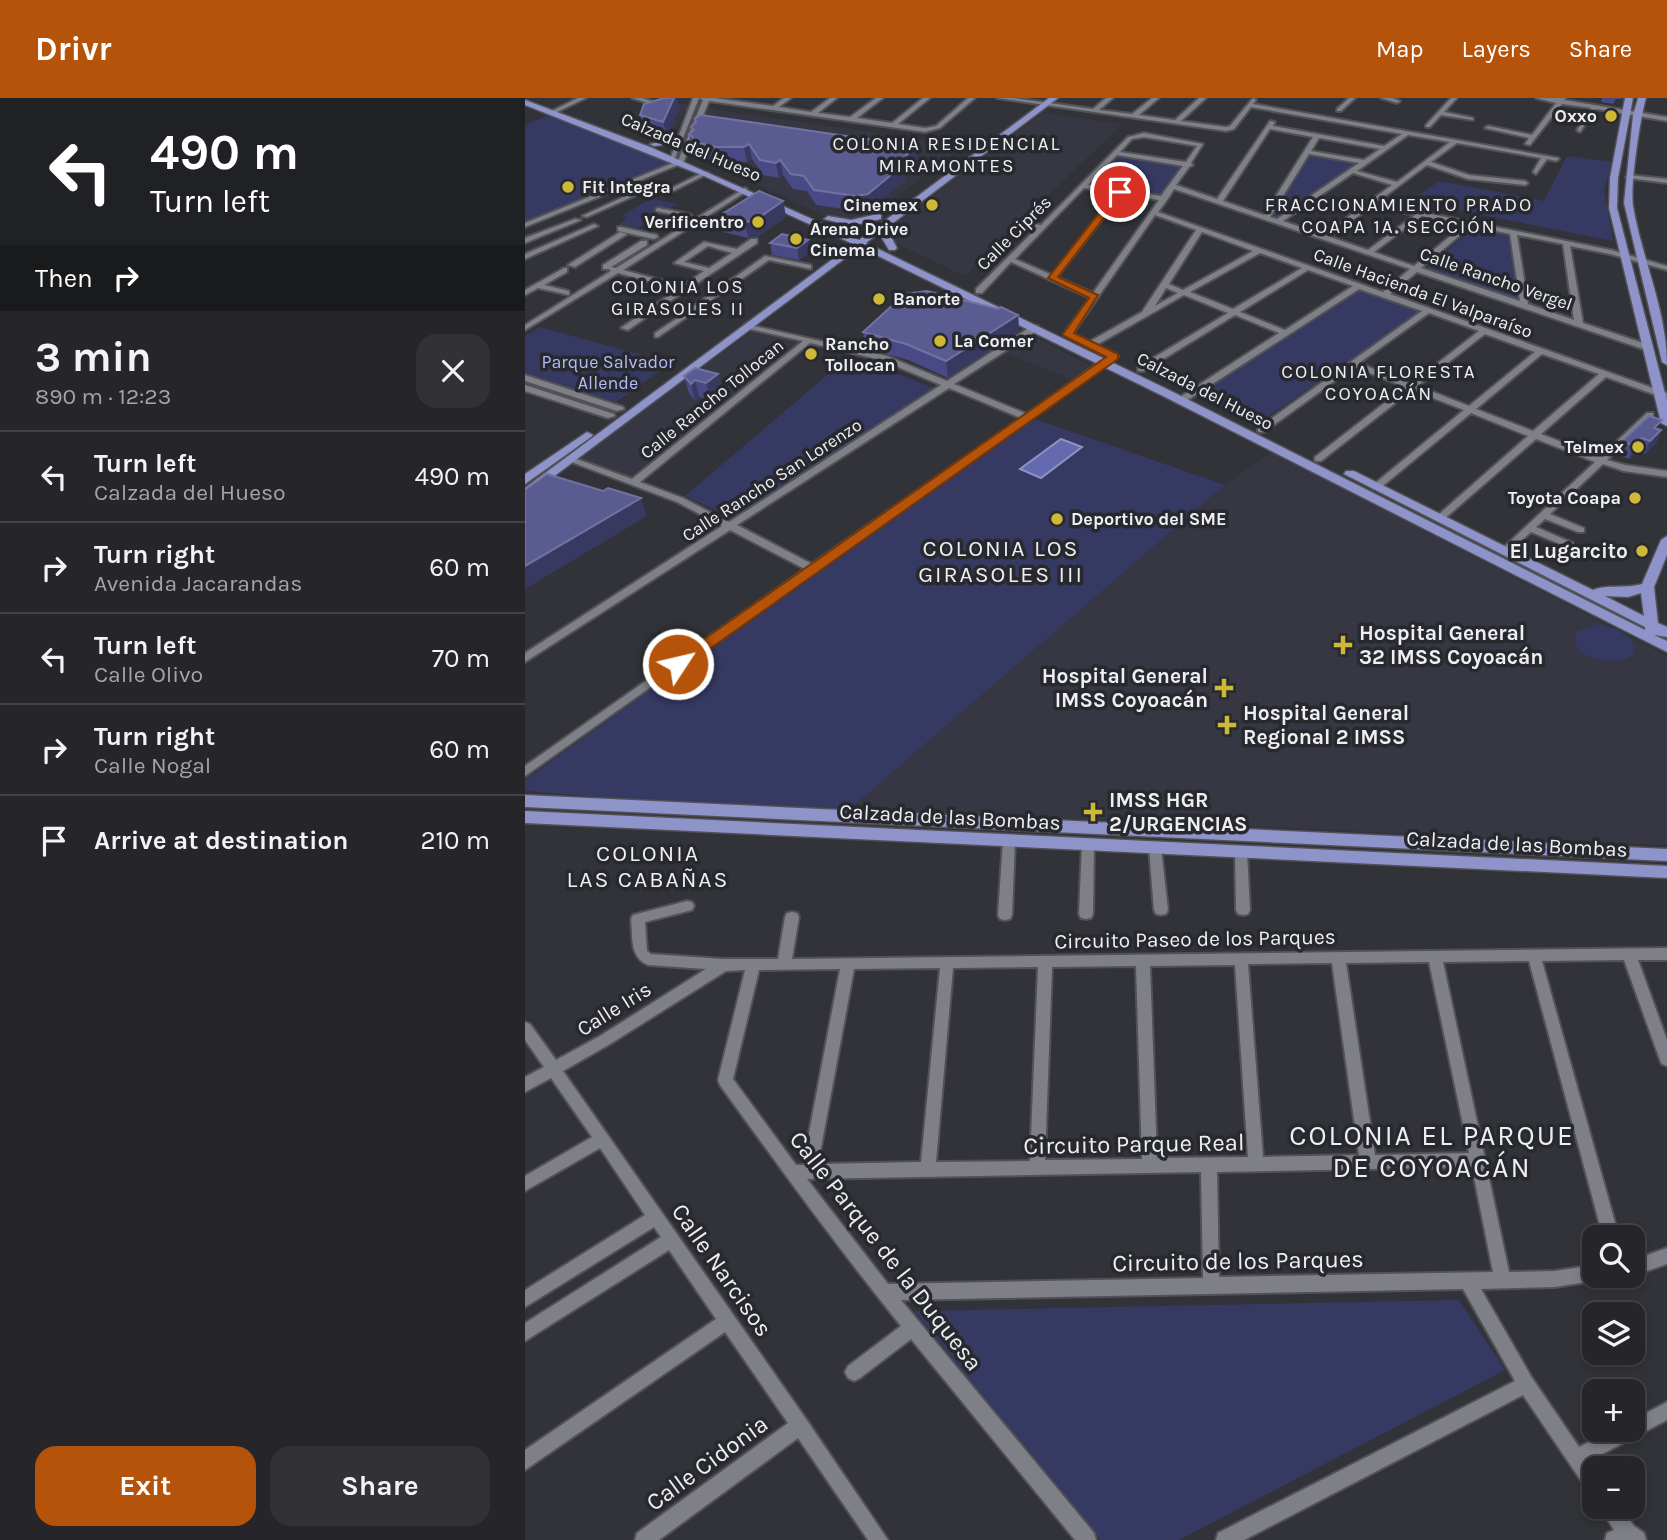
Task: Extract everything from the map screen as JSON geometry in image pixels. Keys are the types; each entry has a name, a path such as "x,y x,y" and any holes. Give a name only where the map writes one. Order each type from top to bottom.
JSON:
{"main road":[{"name":"Calzada del Hueso","path":"534,98 557,110 678,154 706,173 858,237 892,248 979,290 1090,345 1110,359 1661,644"},
{"path":"1629,98 1624,112 1613,195 1623,255 1664,393 1667,423"},
{"path":"1642,98 1628,197 1663,334 1667,362"},
{"path":"525,494 748,326 858,237 878,216 1044,101"},
{"path":"525,480 808,268 894,217 1044,101"},
{"name":"Calzada del Hueso","path":"525,102 557,110 654,144 828,219 1035,328 1141,369 1185,398 1261,430 1506,550 1667,633"},
{"path":"1620,140 1634,142"},
{"path":"1613,195 1628,197"},
{"path":"828,219 851,223 878,216"},
{"path":"892,248 884,233 894,217"},
{"path":"1661,644 1651,625 1647,587 1667,540"},
{"path":"1584,589 1621,594 1647,587"},
{"name":"Calzada de las Bombas","path":"525,801 1667,855"},
{"name":"Calzada de las Bombas","path":"525,817 1667,872"}],"street":[{"path":"557,110 583,98"},
{"path":"635,98 665,106"},
{"path":"678,154 696,98"},
{"path":"527,225 595,197 678,154 705,98 931,130 972,98"},
{"path":"734,103 741,98"},
{"path":"773,108 788,98"},
{"path":"812,114 834,98"},
{"path":"851,120 880,98"},
{"path":"892,126 927,98"},
{"path":"1000,98 1044,101 1094,111 1232,128 1255,98"},
{"path":"1094,111 1110,98"},
{"path":"1134,116 1156,98"},
{"path":"1176,122 1203,98"},
{"path":"1339,110 1352,98"},
{"path":"1384,98 1397,101"},
{"path":"1428,126 1454,98"},
{"path":"1539,98 1562,99 1624,112"},
{"path":"1562,99 1594,108 1624,112 1667,112"},
{"path":"1530,141 1562,99"},
{"path":"1249,105 1556,159"},
{"path":"1580,130 1594,108"},
{"path":"1219,202 1279,110"},
{"path":"1638,112 1667,119"},
{"path":"1440,113 1471,119"},
{"path":"1269,127 1385,148"},
{"path":"1488,128 1530,141"},
{"path":"1278,222 1407,133"},
{"name":"Calle Ciprés","path":"979,290 1130,138 1145,135 1202,147"},
{"path":"1266,218 1317,135"},
{"path":"1483,135 1530,141"},
{"path":"1324,238 1457,141"},
{"path":"1068,334 1202,147"},
{"path":"1308,152 1364,162"},
{"path":"1114,153 1190,165"},
{"path":"1519,192 1545,157"},
{"path":"1427,163 1468,177 1495,174 1530,177"},
{"path":"1351,171 1398,184"},
{"path":"669,191 706,173"},
{"path":"1629,177 1667,181"},
{"path":"1083,186 1165,199"},
{"name":"Calle Rancho Vergel","path":"1175,187 1649,348"},
{"path":"525,319 675,224 741,188"},
{"path":"525,328 686,227 741,188"},
{"path":"585,216 641,191"},
{"path":"1052,278 1120,192"},
{"path":"595,197 611,204"},
{"path":"1371,204 1623,255 1667,268"},
{"path":"658,210 689,216"},
{"name":"Calle Hacienda El Valparaíso","path":"1155,213 1664,393"},
{"path":"1369,253 1419,215"},
{"path":"525,241 577,220"},
{"path":"1020,223 1042,227"},
{"path":"675,224 686,227"},
{"path":"1384,295 1469,224"},
{"path":"527,225 547,232"},
{"path":"525,258 594,226"},
{"path":"1144,316 1200,230"},
{"path":"525,293 622,231 654,237"},
{"path":"1513,232 1524,305"},
{"path":"625,328 754,241"},
{"path":"1566,243 1579,324"},
{"path":"709,271 678,263 707,244 738,252"},
{"path":"597,249 624,255"},
{"path":"1090,345 1258,251"},
{"path":"658,335 768,258 808,268"},
{"path":"725,260 735,262"},
{"path":"1010,260 1095,297"},
{"path":"745,265 756,267"},
{"path":"606,267 683,288"},
{"path":"1141,369 1307,268"},
{"path":"538,286 566,293"},
{"path":"1185,398 1358,286"},
{"path":"1163,287 1283,335"},
{"path":"656,307 688,314"},
{"path":"539,310 549,313"},
{"path":"1261,430 1427,311"},
{"path":"748,326 884,358 1027,417"},
{"name":"Calle Rancho San Lorenzo","path":"525,659 1035,328"},
{"path":"1318,459 1484,331"},
{"name":"Calle Rancho Tollocan","path":"635,482 809,341"},
{"path":"1376,487 1541,351"},
{"path":"525,772 1110,359"},
{"path":"1356,362 1624,468 1667,474"},
{"path":"1440,518 1604,374"},
{"path":"525,378 616,413"},
{"path":"525,388 616,413"},
{"path":"1506,550 1650,415"},
{"path":"1604,458 1629,464 1667,466"},
{"path":"571,460 680,500 813,569"},
{"path":"1544,515 1581,530"},
{"path":"1530,528 1570,545"},
{"path":"1005,915 1009,841"},
{"path":"1086,914 1088,844"},
{"path":"1155,848 1161,911"},
{"path":"1241,852 1243,910"},
{"name":"Circuito Paseo de los Parques","path":"687,906 638,919 641,953 648,959 723,965 784,965 1667,954"},
{"path":"784,965 792,917"},
{"path":"1629,954 1667,1060"},
{"path":"1534,955 1608,1225"},
{"path":"1435,957 1503,1280"},
{"path":"1338,958 1369,1162"},
{"path":"1241,959 1256,1164"},
{"path":"1143,960 1150,1166"},
{"path":"1037,1168 1045,961"},
{"path":"928,1170 947,963"},
{"path":"809,1172 848,964"},
{"name":"Calle Iris","path":"525,1085 605,1040 723,965"},
{"name":"Calle Parque de la Duquesa","path":"753,965 725,1080 883,1292 1087,1540"},
{"name":"Calle Narcisos","path":"525,1028 879,1540"},
{"path":"525,1184 602,1139"},
{"name":"Circuito Parque Real","path":"791,1172 1478,1160"},
{"path":"1209,1165 1211,1286"},
{"path":"525,1299 656,1217"},
{"path":"525,1333 671,1240"},
{"path":"1645,1264 1667,1256"},
{"name":"Circuito de los Parques","path":"883,1292 1555,1279 1582,1275"},
{"path":"1468,1281 1526,1384 1582,1466"},
{"path":"525,1461 727,1321"},
{"path":"854,1372 912,1328"},
{"path":"1225,1540 1526,1384"},
{"path":"1645,1422 1667,1411"},
{"name":"Calle Cidonia","path":"645,1540 800,1425"},
{"path":"1577,1458 1607,1442"},
{"path":"1616,1519 1626,1538"}],"shaded area":[{"path":"674,104 688,104 688,107 670,140 663,141 628,127"},
{"path":"706,108 964,146 866,219 852,222 834,220 690,154"},
{"path":"1043,113 1122,124 965,276 889,240 889,231 906,216"},
{"path":"757,328 812,342 633,482 571,461"},
{"path":"1033,336 1091,365 1072,379 1007,354"},
{"path":"1061,439 1082,447 1041,478 1020,469"},
{"name":"Hospital General 32 IMSS Coyoacán","path":"1271,452 1667,656 1667,845 850,809 1225,485"}],"green space":[{"path":"551,114 674,162 525,223 525,125"},
{"path":"1309,153 1362,163 1279,221 1267,217"},
{"path":"1116,155 1188,166 1165,197 1088,185"},
{"path":"1567,156 1612,162 1604,191 1613,241 1411,201 1439,181 1544,201"},
{"path":"651,198 677,204 638,228 619,224 627,218 622,216"},
{"path":"1476,226 1510,234 1521,302 1423,271"},
{"path":"1359,288 1422,311 1257,424 1195,393"},
{"name":"Parque Salvador Allende","path":"540,327 671,363 616,402 525,373 525,336"},
{"path":"847,358 886,369 935,389 732,518 685,496"},
{"path":"1029,417 1225,485 850,809 847,817 525,791 525,780"},
{"path":"1598,624 1617,629 1631,639 1634,652 1630,657 1623,660 1603,660 1584,654 1578,648 1575,641 1577,631"},
{"path":"1459,1300 1505,1370 1179,1540 1100,1540 914,1311"}],"building":[{"path":"674,98 663,122 640,115 644,104"},
{"path":"701,115 915,146 901,161 903,165 868,194 856,196 814,190 804,176 791,174 780,160 776,163 760,160 749,144 744,147 716,147 699,143 689,134 694,130 691,127 696,122 695,118"},
{"path":"759,191 783,201 754,221 745,222 719,216"},
{"path":"782,234 808,240 797,248 770,243"},
{"path":"927,291 998,309 1001,307 1018,315 946,361 906,344 863,332 905,294"},
{"path":"695,368 718,374 706,383 695,380 691,384 684,376"},
{"path":"1649,416 1662,420 1654,428 1661,430 1650,441 1642,438 1634,446 1622,441"},
{"path":"547,474 603,491 608,488 641,498 525,566 525,490"}],"place":[{"name":"Oxxo","path":"1611,116"},
{"name":"Fit Integra","path":"568,187"},
{"name":"Cinemex","path":"932,205"},
{"name":"Verificentro","path":"758,222"},
{"name":"Arena Drive Cinema","path":"796,239"},
{"name":"Banorte","path":"879,299"},
{"name":"La Comer","path":"940,341"},
{"name":"Rancho Tollocan","path":"811,354"},
{"name":"Telmex","path":"1638,447"},
{"name":"Toyota Coapa","path":"1635,498"},
{"name":"Deportivo del SME","path":"1057,519"},
{"name":"El Lugarcito","path":"1642,551"},
{"name":"Hospital General 32 IMSS Coyoacán","path":"1343,645"},
{"name":"Hospital General IMSS Coyoacán","path":"1224,688"},
{"name":"Hospital General Regional 2 IMSS","path":"1227,725"},
{"name":"IMSS HGR 2/URGENCIAS","path":"1093,812"}],"district":[{"name":"COLONIA RESIDENCIAL MIRAMONTES","path":"947,154"},
{"name":"FRACCIONAMIENTO PRADO COAPA 1A. SECCIÓN","path":"1399,215"},
{"name":"COLONIA LOS GIRASOLES II","path":"678,297"},
{"name":"COLONIA FLORESTA COYOACÁN","path":"1379,382"},
{"name":"COLONIA LOS GIRASOLES III","path":"1001,561"},
{"name":"COLONIA LAS CABAÑAS","path":"648,866"},
{"name":"COLONIA EL PARQUE DE COYOACÁN","path":"1432,1151"}],"route":[{"path":"678,664 1114,356 1068,334 1095,297 1052,278 1120,192"}]}
